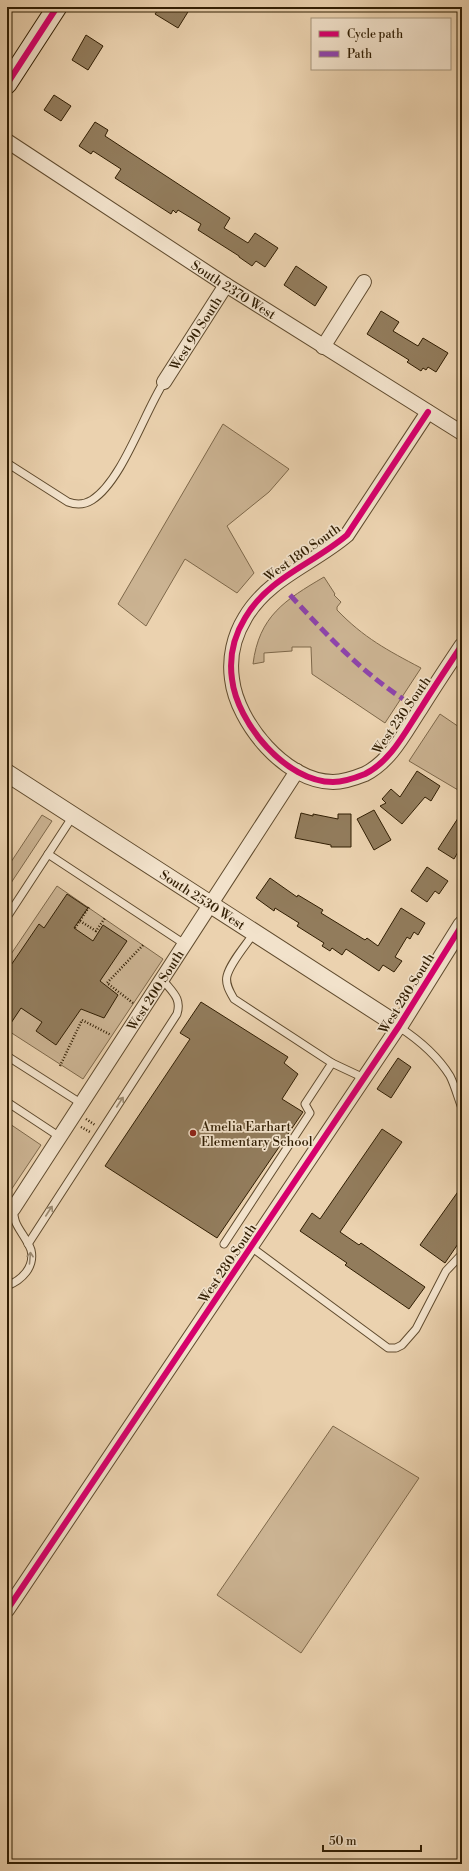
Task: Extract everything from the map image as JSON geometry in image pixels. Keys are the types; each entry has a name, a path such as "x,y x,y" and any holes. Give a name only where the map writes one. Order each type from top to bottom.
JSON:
{"main road":[{"path":"7,84 57,7"}],"street":[{"name":"South 2370 West","path":"7,141 226,285 462,433"},
{"path":"323,347 364,282"},
{"name":"West 90 South","path":"164,382 226,285"},
{"name":"West 180 South","path":"297,771 268,749 242,711 232,680 231,660 235,639 244,619 263,593 275,583 336,545 347,536 428,412"},
{"name":"West 230 South","path":"297,771 308,776 333,782 342,782 364,774 388,757 462,645"},
{"name":"West 200 South","path":"10,1214 186,945 297,771"},
{"name":"South 2530 West","path":"7,773 399,1026"},
{"name":"West 280 South","path":"7,1610 399,1026 462,925"}],"lane":[{"path":"7,463 68,502 76,505 92,500 104,489 116,472 164,382"},
{"path":"7,917 73,816"},
{"path":"48,854 186,945"},
{"path":"254,933 230,969 227,977 228,989 234,1000 332,1063 364,1078"},
{"path":"28,1244 177,1014 179,1005 177,998 163,980"},
{"path":"399,1026 418,1039 436,1058 450,1077 462,1108"},
{"path":"7,1056 82,1104"},
{"path":"224,1244 310,1113 305,1104 332,1063"},
{"path":"7,1102 60,1137"},
{"path":"7,1286 16,1282 29,1269 31,1250 10,1214"},
{"path":"251,1247 388,1348 396,1348 402,1345 416,1329 446,1271 462,1254"}],"path":[{"path":"75,928 89,907"},
{"path":"80,921 96,931 105,918"},
{"path":"134,1004 107,983 144,944"},
{"path":"60,1066 82,1020 113,1037"},
{"path":"81,1126 91,1133"}],"shaded area":[{"path":"223,424 289,469 269,492 227,526 254,573 237,593 185,559 146,626 118,604"},
{"path":"324,577 335,594 334,595 341,602 337,607 337,610 347,620 376,643 421,668 385,723 312,674 311,647 292,647 292,651 264,653 264,662 253,664 256,647 261,633 276,611 297,594"},
{"path":"440,714 462,729 462,783 458,790 409,761"},
{"path":"42,815 52,821 7,889 7,868"},
{"path":"57,886 163,959 83,1079 7,1030 7,960"},
{"path":"7,1122 41,1145 7,1196"},
{"path":"333,1426 419,1478 301,1653 217,1595"}],"building":[{"path":"160,7 191,7 178,28 155,14"},
{"path":"86,35 103,46 88,70 72,60"},
{"path":"54,95 71,106 61,121 44,110"},
{"path":"95,122 108,130 105,136 230,218 224,228 248,243 255,233 278,248 265,267 256,261 252,266 198,230 201,224 178,210 176,213 173,210 171,214 115,178 121,169 93,151 91,154 79,146"},
{"path":"296,266 327,287 315,306 284,285"},
{"path":"381,311 399,322 393,331 418,346 423,338 448,353 436,372 428,367 426,370 423,368 421,371 407,362 409,360 367,334"},
{"path":"417,771 440,786 431,801 425,797 402,824 380,806 386,803 382,799 391,789 400,797"},
{"path":"374,810 391,840 374,850 357,819"},
{"path":"462,812 462,855 458,852 454,859 438,849"},
{"path":"301,813 338,819 338,814 351,814 351,847 331,847 331,845 295,838"},
{"path":"427,867 448,881 439,894 435,891 427,902 411,891"},
{"path":"270,878 297,897 298,895 323,910 321,913 365,940 367,938 378,946 401,908 425,923 418,935 414,932 410,939 407,937 395,957 402,961 394,972 383,965 379,971 346,949 342,955 332,948 330,951 322,946 324,943 297,926 299,923 275,908 274,911 256,898"},
{"path":"67,894 88,908 74,928 93,941 103,925 127,941 100,981 118,995 104,1018 81,1009 56,1045 36,1031 42,1022 21,1008 7,1029 7,971 39,924 44,928"},
{"name":"Amelia Earhart Elementary School","path":"201,1002 288,1057 284,1063 298,1074 282,1099 303,1112 217,1238 105,1166 190,1039 180,1033"},
{"path":"398,1058 411,1067 391,1098 377,1089"},
{"path":"382,1129 402,1142 340,1232 359,1245 361,1243 425,1287 409,1309 345,1265 347,1263 300,1231 312,1213 320,1219"},
{"path":"462,1186 462,1238 445,1263 420,1245"}],"marked path":[{"path":"290,595 357,663 403,699"}],"cycle path":[{"path":"7,84 57,7"},
{"path":"428,412 347,535 320,555 278,582 255,604 241,625 235,640 231,663 232,679 236,696 243,714 267,747 282,761 298,772 315,779 333,782 341,781 365,774 382,762 390,754 462,645"},
{"path":"7,1610 399,1026 462,925"}],"place":[{"name":"Amelia Earhart Elementary School","path":"193,1133"}]}
